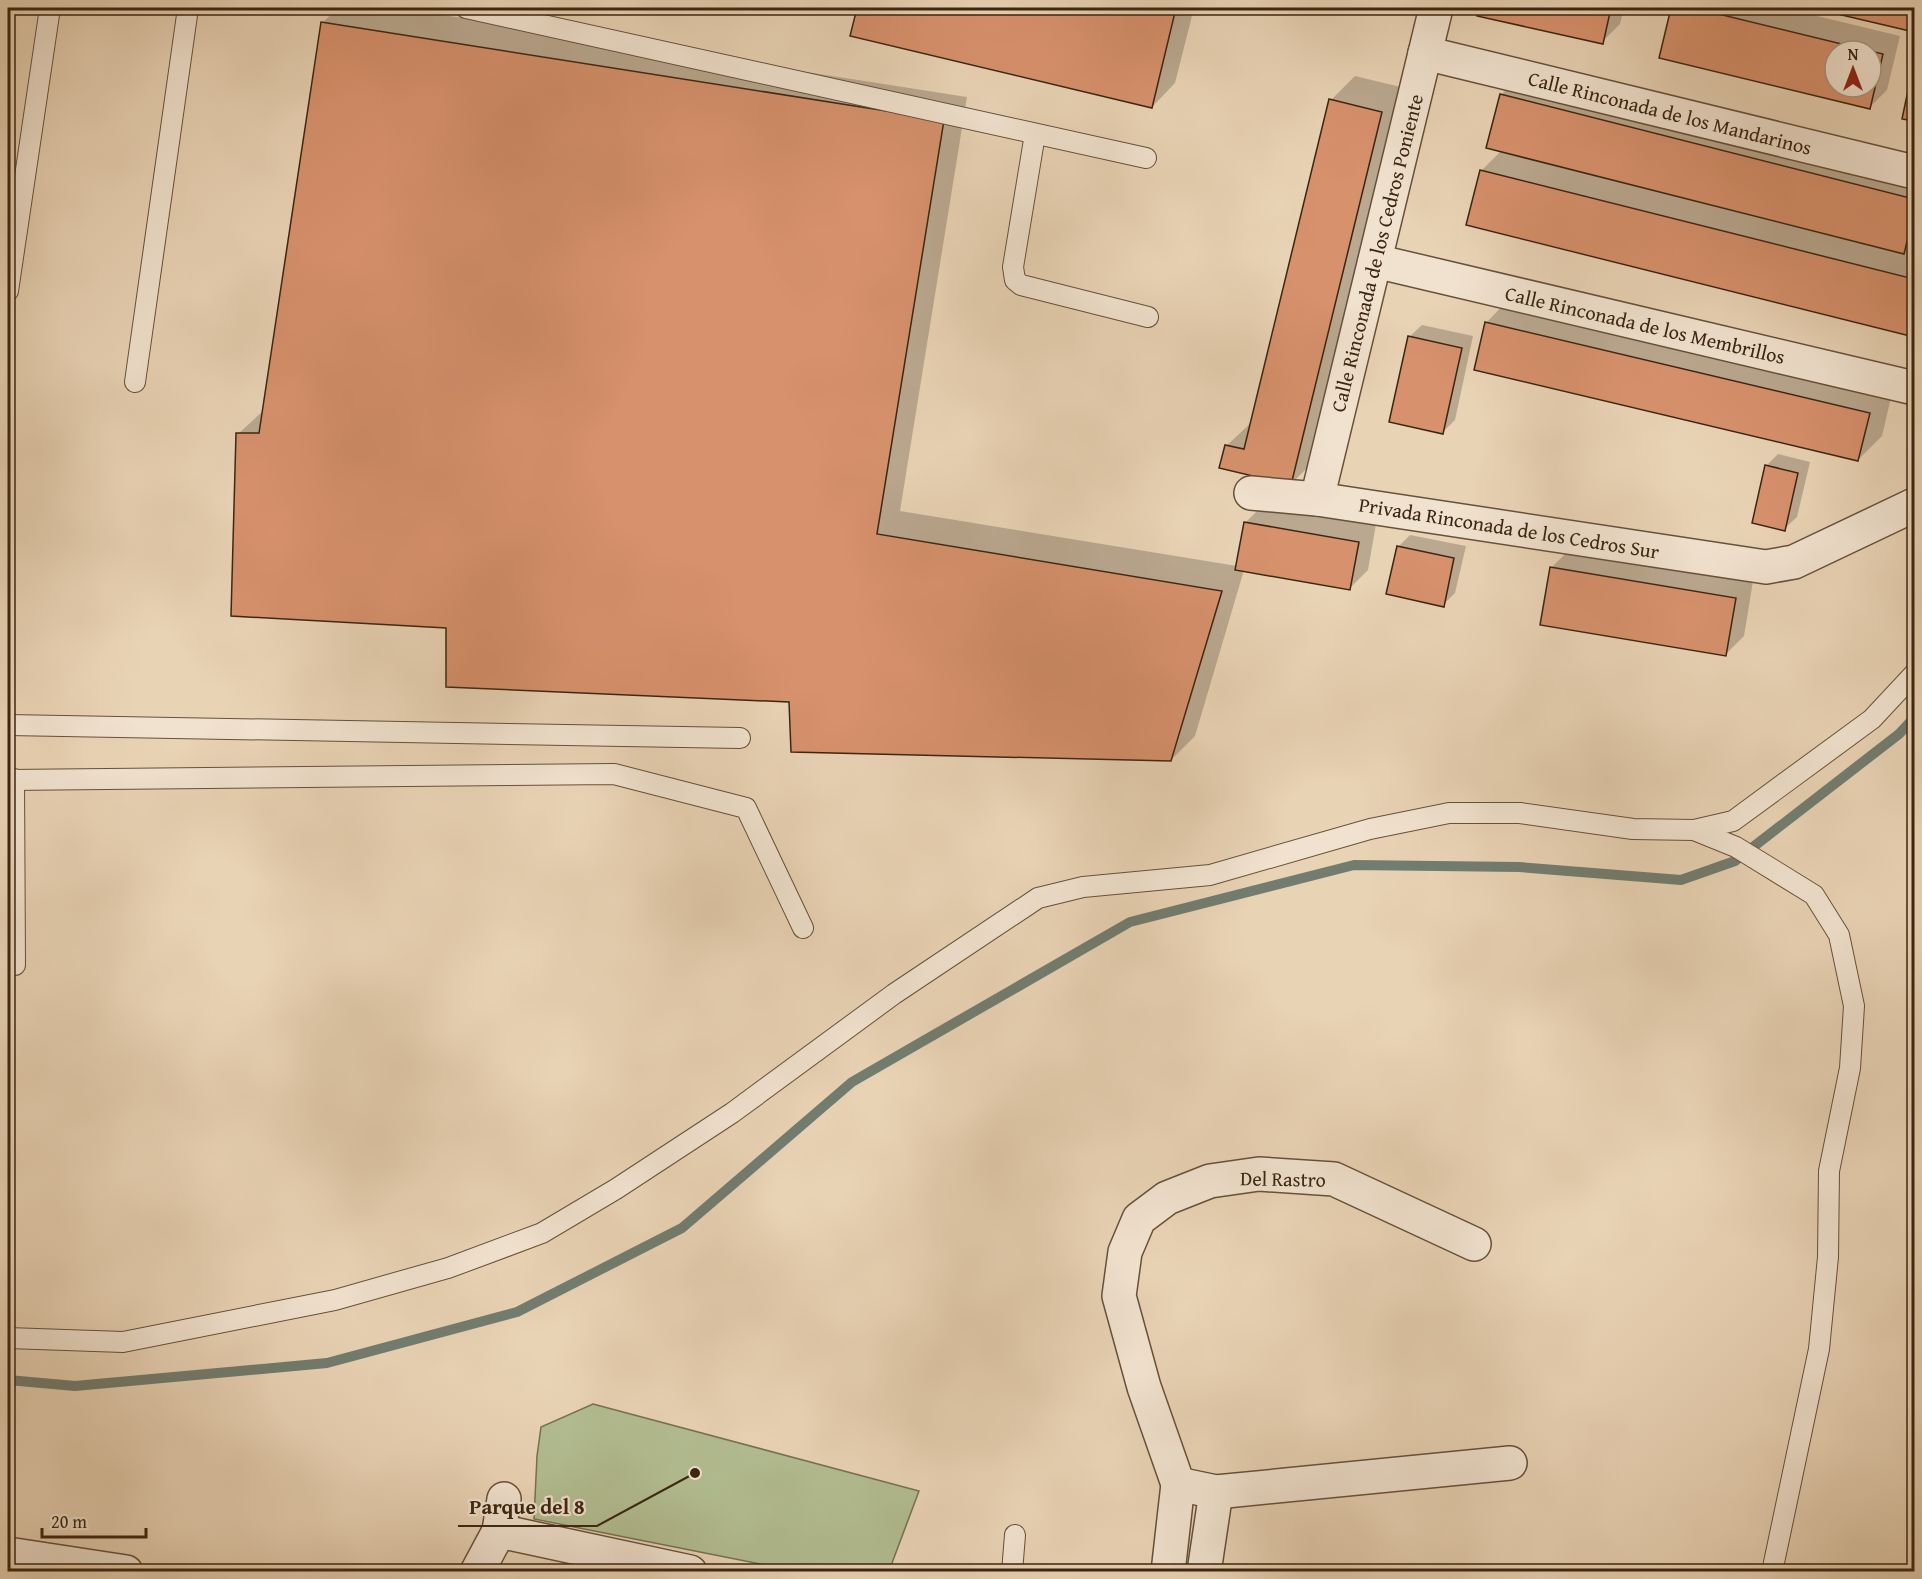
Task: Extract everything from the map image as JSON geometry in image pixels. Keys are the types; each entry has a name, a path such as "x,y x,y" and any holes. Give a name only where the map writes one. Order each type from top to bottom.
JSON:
{"street":[{"name":"Calle Rinconada de los Cedros Poniente","path":"1317,499 1437,8"},
{"name":"Calle Rinconada de los Mandarinos","path":"1425,53 1914,172"},
{"name":"Calle Rinconada de los Membrillos","path":"1375,261 1914,388"},
{"name":"Privada Rinconada de los Cedros Sur","path":"1251,493 1317,499 1766,567 1794,562 1914,506"},
{"name":"Del Rastro","path":"1198,1489 1144,1387 1119,1296 1125,1252 1138,1219 1167,1198 1210,1181 1259,1174 1334,1179 1474,1244"},
{"path":"1198,1489 1510,1463"},
{"path":"1168,1572 1198,1489"},
{"path":"1198,1489 1204,1572"},
{"path":"477,1572 499,1531 504,1499"},
{"path":"499,1531 690,1572"},
{"path":"8,1554 126,1572"}],"lane":[{"path":"8,291 50,8"},
{"path":"135,382 188,8"},
{"path":"466,8 1146,158"},
{"path":"1035,134 1013,267 1015,280 1021,285 1148,317"},
{"path":"8,1338 123,1342 242,1319 335,1300 448,1268 542,1233 616,1189 732,1113 894,994 1038,898 1083,887 1210,875 1370,829 1449,813 1520,813 1634,829 1694,830 1733,821 1872,719 1914,674"},
{"path":"8,725 740,738"},
{"path":"15,965 11,779 614,774 746,808 803,928"},
{"path":"1694,830 1736,847 1769,865 1814,895 1839,935 1854,1006 1850,1068 1829,1172 1828,1257 1820,1349 1772,1572"},
{"path":"1012,1572 1015,1535"}],"green space":[{"path":"593,1404 919,1491 889,1571 796,1571 534,1519 541,1427"}],"building":[{"path":"857,8 1176,8 1152,108 850,36"},
{"path":"1479,8 1611,8 1603,44 1477,16"},
{"path":"1671,8 1694,8 1823,39 1823,98 1659,58"},
{"path":"1812,8 1914,8 1914,32"},
{"path":"321,22 944,120 877,534 1222,591 1171,761 791,752 789,702 446,687 446,628 231,616 236,433 259,433"},
{"path":"1914,62 1914,121 1902,119"},
{"path":"1500,94 1914,199 1914,212 1904,254 1486,148"},
{"path":"1329,99 1382,112 1291,485 1219,468 1225,445 1244,449"},
{"path":"1829,99 1872,99 1870,109"},
{"path":"1480,170 1914,279 1914,337 1466,225"},
{"path":"1485,322 1870,413 1858,461 1474,370"},
{"path":"1408,336 1462,348 1443,434 1389,422"},
{"path":"1765,465 1798,473 1785,531 1752,523"},
{"path":"1244,522 1359,542 1350,590 1235,570"},
{"path":"1397,546 1454,558 1444,607 1386,594"},
{"path":"1550,567 1736,598 1726,656 1540,625"}],"waterway":[{"path":"8,1380 75,1386 327,1363 517,1312 682,1228 852,1082 1130,922 1354,865 1519,867 1681,880 1735,861 1899,734 1914,718"}],"place":[{"name":"Parque del 8","path":"695,1473"}]}
